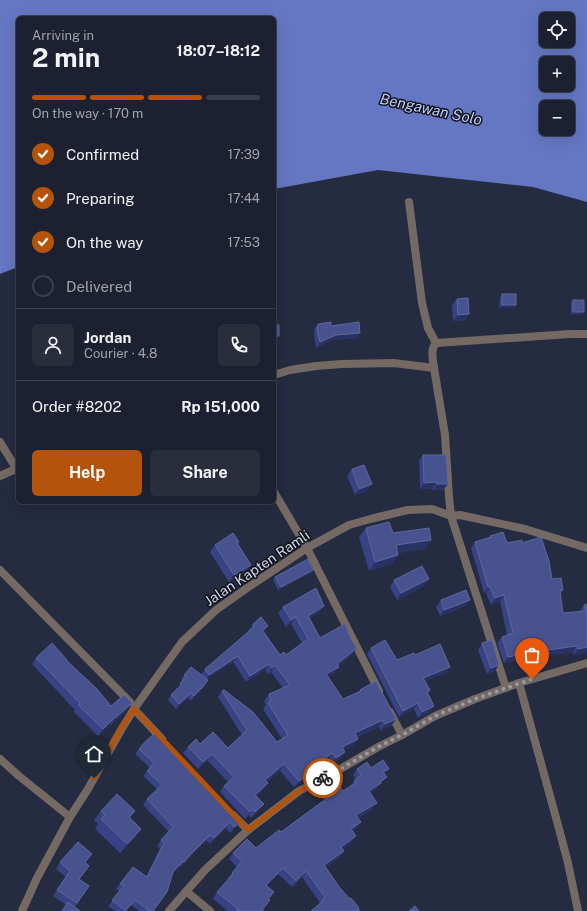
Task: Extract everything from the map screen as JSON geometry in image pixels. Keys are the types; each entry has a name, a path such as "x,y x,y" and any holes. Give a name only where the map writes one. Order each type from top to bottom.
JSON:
{"street":[{"path":"409,202 422,303 428,328 436,343"},
{"path":"506,688 452,516 449,497 445,435 432,347 436,343 562,334 587,334"},
{"path":"276,374 290,370 342,364 394,364 434,368"},
{"path":"0,442 16,466"},
{"path":"0,476 16,468"},
{"path":"276,495 307,548 402,735"},
{"name":"Jalan Kapten Ramli","path":"22,911 36,878 70,817 88,790 120,730 182,642 216,610 307,548 349,525 408,510 432,509 452,516 460,515 525,528 587,548"},
{"path":"0,570 135,709 166,744"},
{"path":"169,911 205,870 248,830 298,792 435,716 506,688 587,663"},
{"path":"518,684 558,825 578,911"},
{"path":"0,759 70,817"},
{"path":"226,807 248,830"},
{"path":"186,891 210,911"}],"water":[{"name":"Bengawan Solo","path":"0,0 587,0 587,202 533,187 378,170 276,189 276,16 16,16 16,268 0,274"}],"building":[{"path":"502,294 516,294 516,305 502,305"},
{"path":"468,298 469,314 458,315 457,299"},
{"path":"573,300 584,300 584,312 573,312"},
{"path":"331,322 331,326 359,322 360,333 336,335 320,342 317,328 318,324"},
{"path":"276,325 279,325 279,336 276,336"},
{"path":"423,455 446,455 448,484 437,484 437,482 424,483"},
{"path":"364,465 372,484 359,489 352,469"},
{"path":"389,522 393,533 429,528 431,540 396,545 398,555 375,562 366,528"},
{"path":"503,532 507,543 522,540 522,543 541,537 549,561 552,579 561,578 563,590 560,591 563,613 586,611 584,605 587,604 587,647 578,649 577,646 548,650 549,654 534,657 533,652 508,657 502,637 513,633 504,595 495,598 490,587 488,587 475,542"},
{"path":"233,533 239,542 237,543 251,565 234,575 215,545"},
{"path":"308,559 313,570 281,587 275,577"},
{"path":"422,566 429,579 401,593 394,580"},
{"path":"316,588 324,606 308,616 320,638 345,624 351,639 357,648 337,664 339,667 326,674 343,699 361,691 360,690 376,681 396,719 385,724 383,720 355,733 358,739 342,747 345,752 336,758 333,753 307,769 310,773 299,781 284,764 265,780 268,783 255,795 264,804 255,812 253,809 250,812 224,786 234,777 212,754 203,762 188,747 196,739 200,744 213,732 228,748 247,730 222,691 224,690 253,712 277,742 288,735 268,703 271,700 269,694 290,685 275,665 272,668 269,664 250,676 238,656 209,675 205,669 254,627 253,624 261,617 268,626 262,630 280,655 284,652 286,655 308,639 296,617 291,620 283,607"},
{"path":"466,590 470,600 444,610 441,600"},
{"path":"385,640 397,660 414,653 415,655 440,644 450,667 423,678 430,690 427,692 434,706 422,712 418,703 403,711 371,648"},
{"path":"492,640 499,665 491,668 482,643"},
{"path":"52,643 66,660 96,688 111,706 124,695 132,703 103,729 78,705 80,703 36,658"},
{"path":"191,667 208,680 194,696 191,693 179,704 171,695 181,685 180,684 186,676 184,675"},
{"path":"157,731 241,821 234,827 230,822 214,838 210,835 184,862 183,861 173,872 167,892 153,911 150,911 135,900 125,911 112,900 124,886 120,884 133,867 147,877 164,843 161,840 173,827 147,799 162,785 147,771 154,763 139,749"},
{"path":"383,760 389,769 383,772 387,777 369,791 377,803 356,815 361,822 351,829 356,836 341,847 344,851 324,865 340,888 350,899 351,898 360,911 311,911 323,901 322,900 325,897 306,871 296,881 283,868 266,885 274,892 268,899 270,900 261,911 236,911 238,909 217,892 242,861 233,853 247,839 256,848 279,830 281,832 330,796 325,790 337,782 343,791 356,783 354,781 361,775 357,769 367,762 371,768"},
{"path":"117,794 135,811 129,817 141,829 127,844 101,819 105,815 101,811"},
{"path":"78,842 92,854 85,862 89,866 79,879 89,886 77,903 57,890 70,871 60,862"},
{"path":"68,902 80,911 62,911"},
{"path":"415,906 419,911 409,911"}],"way so far":[{"path":"323,778 435,716 475,699 532,679"}],"route":[{"path":"94,778 120,730 134,709 248,830 298,792 323,778"}]}
